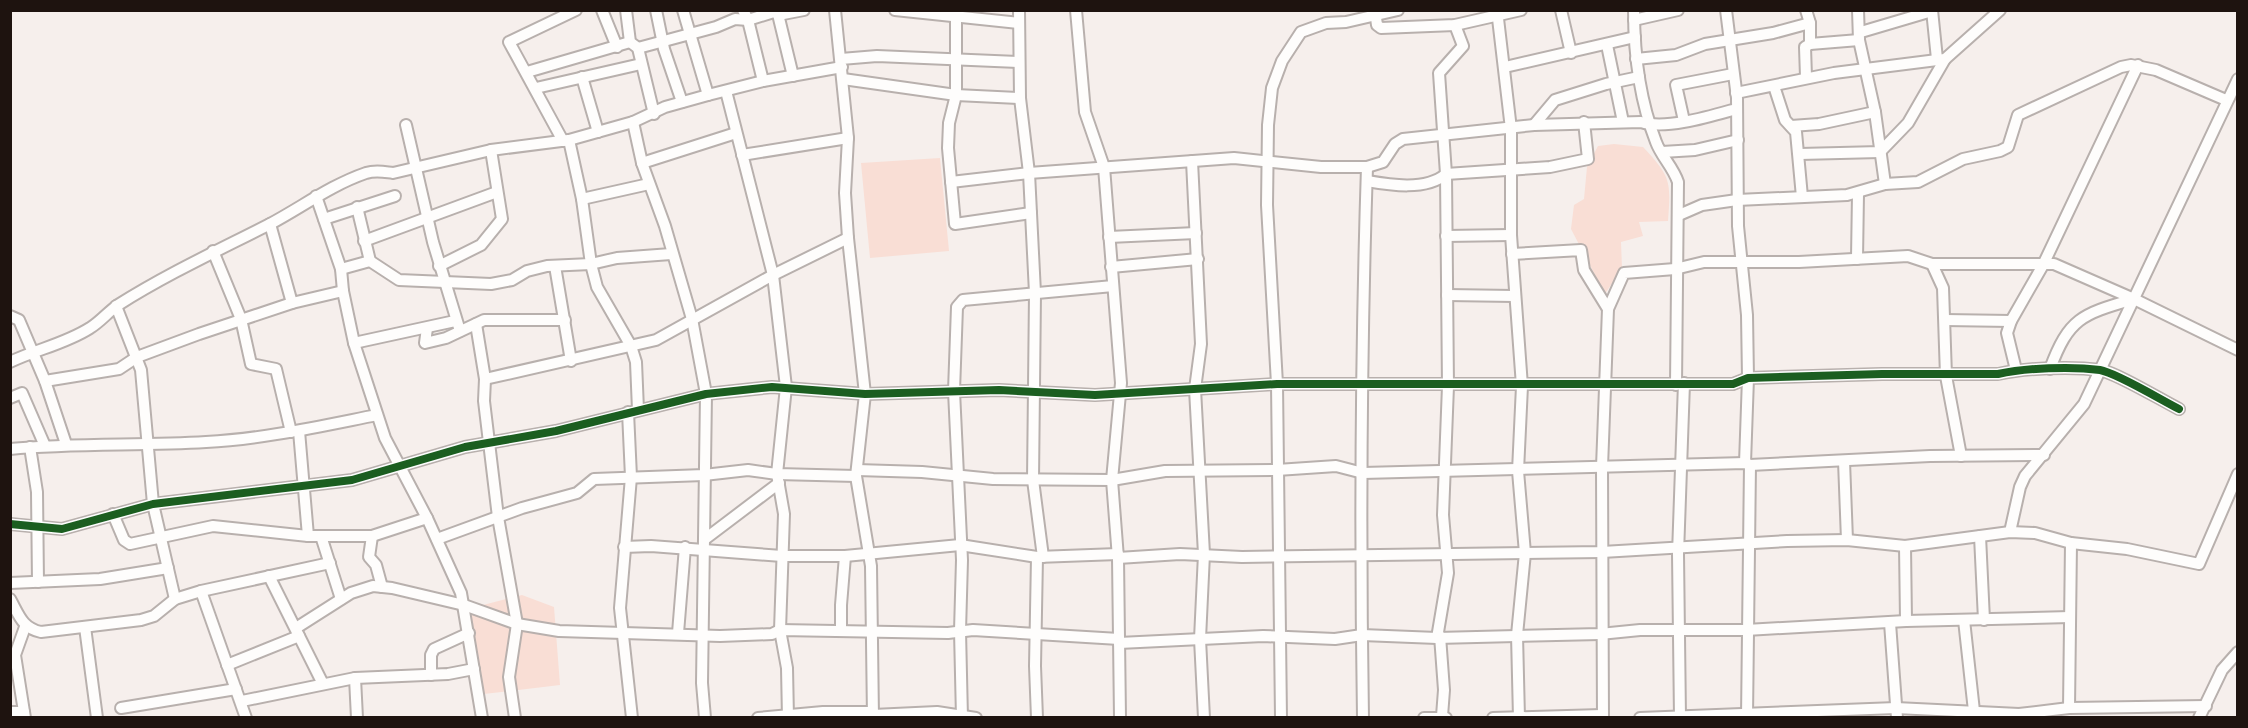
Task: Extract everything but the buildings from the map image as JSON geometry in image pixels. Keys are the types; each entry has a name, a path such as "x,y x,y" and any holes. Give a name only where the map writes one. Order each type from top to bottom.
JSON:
{"street":[{"path":"576,10 508,42 566,140 582,199 591,264 597,287 631,346 636,362 631,477 620,586 632,717"},
{"path":"602,10 617,47"},
{"path":"626,10 654,114"},
{"path":"656,10 682,102"},
{"path":"683,10 708,95"},
{"path":"527,72 617,47 663,40 716,27 746,15 804,10"},
{"path":"835,10 848,138 845,193 848,238 865,394 856,473 868,554 873,715"},
{"path":"895,10 1020,23"},
{"path":"1019,10 1020,98 1029,173 1035,293 1033,480 1040,557 1036,635 1037,717"},
{"path":"1076,10 1085,112 1104,167 1121,382 1112,480 1118,556 1119,717"},
{"path":"1342,10 1346,22"},
{"path":"1281,717 1278,638 1280,556 1277,384 1267,163 1272,88 1282,61 1297,37 1307,29 1326,23 1346,22 1376,13 1398,10"},
{"path":"1424,717 1444,717 1439,637 1447,584 1443,472 1448,386 1446,174 1439,73 1462,46 1454,25 1452,10"},
{"path":"1376,13 1377,25 1381,28 1454,25 1521,10"},
{"path":"1561,10 1570,53"},
{"path":"1678,10 1634,15 1636,59 1649,125 1678,182 1675,269 1683,466 1679,546 1680,717"},
{"path":"1726,10 1736,93 1737,200 1747,315 1747,715"},
{"path":"1806,10 1810,23 1810,44"},
{"path":"1858,10 1864,69 1875,112 1884,184"},
{"path":"1800,154 1880,152 1908,123 1941,59 2000,10"},
{"path":"1806,77 1804,51 1810,44 1860,36 1932,11 1941,59"},
{"path":"777,12 793,76"},
{"path":"1498,14 1511,129 1511,235 1522,386 1518,471 1525,554 1517,635 1519,717"},
{"path":"746,15 763,81"},
{"path":"956,17 956,95 948,134 955,224 1031,213"},
{"path":"1636,59 1676,55 1705,44 1773,33 1810,23"},
{"path":"1505,67 1635,37"},
{"path":"1607,45 1623,122"},
{"path":"10,362 31,352 62,343 90,328 116,306 213,251 270,224 316,196 371,172 393,173 491,150 566,140 633,122 654,114 664,107 841,63 957,58 1019,62"},
{"path":"1736,93 1774,87 1806,77 1941,59"},
{"path":"536,88 641,64"},
{"path":"2016,370 2007,333 2011,321 2043,265 2138,65"},
{"path":"1678,215 1702,205 1737,200 1858,194 1884,184 1918,182 1963,159 2000,152 2008,147 2013,135 2015,120 2022,112 2121,67 2138,65 2226,100"},
{"path":"1684,121 1676,85 1733,74"},
{"path":"582,77 598,132"},
{"path":"1534,125 1555,100 1613,82 1639,77"},
{"path":"843,79 956,95 1020,98"},
{"path":"2010,532 2020,487 2030,469 2044,455 2084,404 2226,100 2238,79"},
{"path":"1774,87 1785,120 1797,132 1802,197"},
{"path":"726,91 773,274 786,387 778,478 784,514 782,556 784,591 780,630 788,668 788,716"},
{"path":"951,182 1029,173 1234,158 1267,163 1367,167 1383,162 1395,144 1403,139 1584,122 1649,125 1684,121 1736,109"},
{"path":"1791,126 1819,124 1875,112"},
{"path":"633,122 642,163 692,318 706,394 702,683 705,717"},
{"path":"1367,181 1414,185 1440,179 1446,174 1550,167 1588,159 1584,122"},
{"path":"406,125 439,266 458,326"},
{"path":"642,163 736,132"},
{"path":"742,155 848,138"},
{"path":"1662,152 1695,150 1738,140"},
{"path":"439,266 481,244 501,222 502,215 491,150"},
{"path":"1192,161 1201,344 1195,389 1204,554 1200,639 1204,717"},
{"path":"1363,717 1360,553 1367,167"},
{"path":"582,199 649,184"},
{"path":"364,241 497,192"},
{"path":"1857,259 1858,194"},
{"path":"316,196 341,269 343,291 354,343 385,438 427,518 465,605 482,717"},
{"path":"324,219 395,196"},
{"path":"357,207 370,261 399,280 502,283 527,271 555,266 671,254"},
{"path":"270,224 292,303"},
{"path":"1109,237 1196,233"},
{"path":"1446,236 1511,235"},
{"path":"485,379 656,340 773,274 848,238"},
{"path":"1512,254 1581,249 1584,270 1608,309"},
{"path":"213,251 241,319 251,364 276,369 303,460 302,488 308,536"},
{"path":"1493,717 1602,716 1600,633 1602,467 1608,309 1624,273 1675,269 1704,262 1908,256 1932,264 2054,264 2134,299 2238,350"},
{"path":"1111,267 1198,259"},
{"path":"341,269 370,261"},
{"path":"1932,264 1943,288 1946,376 1961,456"},
{"path":"555,266 571,361"},
{"path":"962,717 960,545 954,391 959,302 1113,286"},
{"path":"45,381 119,369 137,357 241,319 292,303 343,291"},
{"path":"1447,296 1514,296"},
{"path":"2050,369 2060,342 2072,325 2093,311 2134,299"},
{"path":"116,306 137,357 142,376 153,504 175,599"},
{"path":"10,316 19,320 45,381 66,444"},
{"path":"354,343 427,328 476,324 496,319 565,320"},
{"path":"1945,320 2011,321"},
{"path":"476,324 485,379 484,401 498,517 517,624 509,677 515,717"},
{"path":"10,524 62,529 153,504 203,496 302,488 352,480 400,464 465,447 491,444 706,394 786,387 865,394 999,390 1035,394 1119,394 1277,384 1522,386 1733,384 1748,378 1882,374 1946,376 2050,369 2101,370 2179,409"},
{"path":"10,398 22,393 45,446"},
{"path":"10,449 66,444 207,442 295,431 377,415"},
{"path":"30,447 37,492 38,582"},
{"path":"437,539 498,517 577,493 594,479 704,475 748,470 778,478 922,472 1033,480 1112,480 1165,471 1277,471 1336,466 1363,473 1518,471 2044,455"},
{"path":"1844,461 1847,540"},
{"path":"624,547 685,547 704,544 782,556 845,556 960,545 1040,557 1156,554 1280,556 1360,553 1525,554 1847,540 1905,546 2010,532 2035,533 2071,543 2127,549 2199,564 2238,474"},
{"path":"704,544 778,478"},
{"path":"113,514 126,543 138,544 213,526 308,536 372,536 427,518"},
{"path":"321,536 341,599"},
{"path":"372,536 369,557 376,566 382,587"},
{"path":"1980,536 1984,620"},
{"path":"2069,708 2071,543"},
{"path":"1905,546 1906,621"},
{"path":"678,633 685,547"},
{"path":"841,631 845,556"},
{"path":"19,631 41,632 141,620 154,616 175,599 201,591 330,563"},
{"path":"10,583 131,575 168,568"},
{"path":"269,576 322,684"},
{"path":"227,665 297,632 341,599 362,588 382,587 465,605 517,624 559,631 746,636 780,630 872,630 960,631 1119,641 1335,639 1362,635 1439,637 1640,630 1678,632 1746,630 1906,621 2070,617"},
{"path":"201,591 246,717"},
{"path":"10,599 19,631 15,655 24,714 10,712"},
{"path":"1964,620 1974,711"},
{"path":"1890,623 1896,713"},
{"path":"85,627 97,717"},
{"path":"431,675 434,649 469,633"},
{"path":"2199,717 2222,670 2238,652"},
{"path":"242,701 355,678 431,675 474,669"},
{"path":"355,678 357,717"},
{"path":"121,708 236,689"},
{"path":"1640,717 1974,711 2019,714 2069,708 2206,706"},
{"path":"758,717 937,712 976,717"},
{"path":"1274,717 1292,717"}],"shaded area":[{"path":"1614,144 1643,147 1652,157 1667,180 1669,208 1668,221 1639,222 1643,236 1621,242 1622,268 1605,294 1571,229 1574,205 1584,199 1587,167 1598,146"},
{"path":"940,158 949,251 870,258 861,163"},
{"path":"522,595 554,607 560,685 484,694 471,678 460,611"}],"cycle path":[{"path":"10,524 62,529 153,504 352,480 465,447 556,431 706,394 772,387 865,394 999,390 1095,395 1277,384 1733,384 1748,378 1882,374 1998,374 2035,369 2076,368 2108,372 2179,409"}]}
